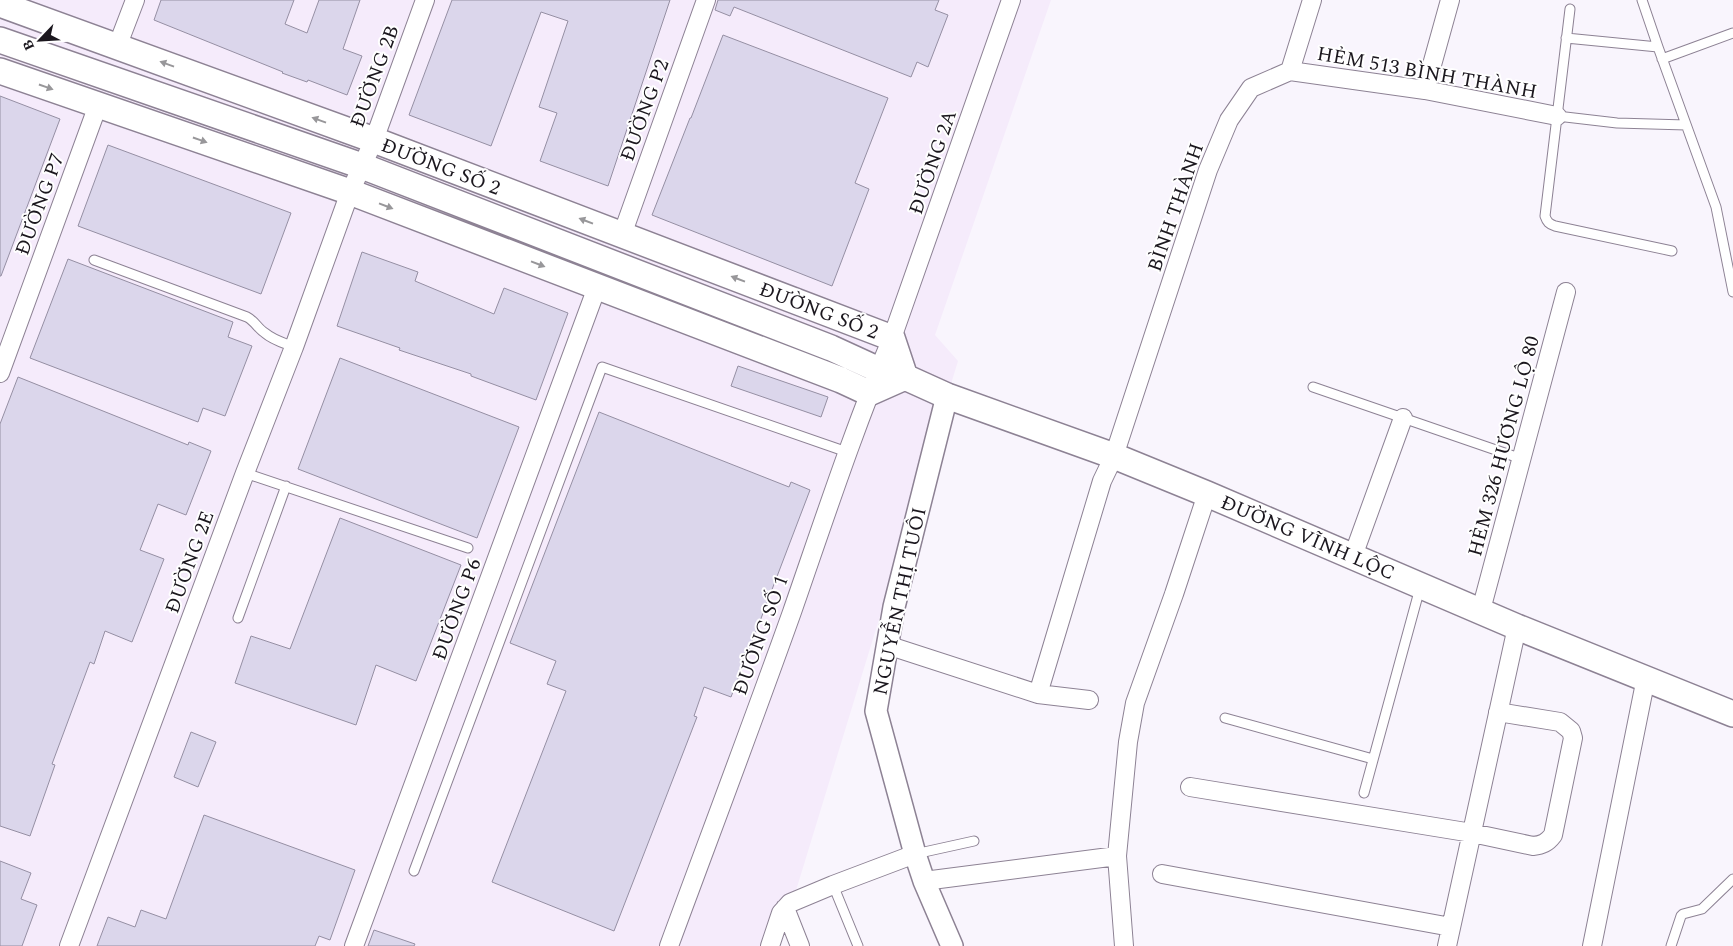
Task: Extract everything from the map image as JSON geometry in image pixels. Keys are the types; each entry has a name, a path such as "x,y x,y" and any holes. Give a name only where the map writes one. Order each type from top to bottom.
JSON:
{"main road":[{"name":"ĐƯỜNG SỐ 2","path":"0,4 374,140 892,338 905,377"},
{"name":"ĐƯỜNG SỐ 2","path":"0,40 362,166 837,350 879,370"},
{"path":"0,71 350,192 841,380 869,393 905,377"},
{"name":"ĐƯỜNG VĨNH LỘC","path":"879,370 905,377 947,396 1114,456 1481,610 1517,627 1733,714"}],"street":[{"path":"117,46 135,0"},
{"name":"ĐƯỜNG 2B","path":"350,192 374,140 425,0"},
{"name":"ĐƯỜNG P2","path":"622,235 706,0"},
{"name":"ĐƯỜNG 2A","path":"892,338 1011,0"},
{"path":"1290,71 1312,0"},
{"path":"1425,90 1450,0"},
{"name":"HẺM 513 BÌNH THÀNH","path":"1290,71 1425,90 1557,116"},
{"name":"BÌNH THÀNH","path":"1038,694 1102,481 1114,456 1208,170 1229,120 1251,88 1290,71"},
{"name":"ĐƯỜNG P7","path":"0,373 98,105"},
{"name":"ĐƯỜNG 2E","path":"69,946 245,473 294,347 350,192"},
{"name":"ĐƯỜNG P6","path":"354,946 598,287"},
{"name":"HẺM 326 HƯƠNG LỘ 80","path":"1481,610 1566,292"},
{"name":"ĐƯỜNG SỐ 1","path":"669,946 792,612 847,452 892,338"},
{"name":"NGUYỄN THỊ TUÔI","path":"947,396 894,607 876,711 915,854 924,881 952,946"},
{"path":"1353,556 1403,418"},
{"path":"1124,946 1117,856 1128,742 1135,703 1207,494"},
{"path":"1447,946 1517,627"},
{"path":"887,645 1038,694 1089,700"},
{"path":"1592,946 1646,678"},
{"path":"1190,787 1472,833 1533,846 1542,845 1549,841 1553,835 1573,738 1571,731 1560,722 1498,712"},
{"path":"770,946 779,917 790,903 915,854"},
{"path":"924,881 1117,856"},
{"path":"1162,874 1451,927"},
{"path":"785,908 800,946"}],"lane":[{"path":"1642,0 1716,207 1733,292"},
{"path":"1570,9 1546,220 1555,226 1672,251"},
{"path":"1662,58 1733,33"},
{"path":"1566,38 1658,47"},
{"path":"1557,116 1617,123 1686,125"},
{"path":"94,260 252,319 259,329 268,336 294,347"},
{"path":"414,871 602,367 847,452"},
{"path":"1313,387 1522,459"},
{"path":"245,473 468,548"},
{"path":"238,618 286,486"},
{"path":"1364,793 1421,585"},
{"path":"1225,718 1373,759"},
{"path":"915,854 974,840"},
{"path":"1671,946 1681,916 1702,909 1733,879"},
{"path":"833,885 858,946"}],"shaded area":[{"path":"0,0 1051,0 935,335 958,361 779,946 0,946"}],"building":[{"path":"161,0 294,0 285,24 307,33 319,0 360,0 343,49 362,56 347,95 308,80 307,82 282,73 154,20"},
{"path":"452,0 670,0 608,186 540,161 557,113 539,107 568,21 541,12 491,146 409,115"},
{"path":"718,0 939,0 935,10 948,15 928,67 917,62 911,77 734,7 730,16 715,10"},
{"path":"723,35 888,98 855,183 869,189 832,286 652,215"},
{"path":"0,96 60,119 1,276 0,276"},
{"path":"108,145 291,213 261,294 78,226"},
{"path":"362,252 418,272 415,281 494,314 504,288 568,313 536,400 471,376 471,374 399,350 400,348 337,326"},
{"path":"68,259 233,322 228,337 252,346 225,416 203,408 198,422 30,358"},
{"path":"340,358 519,427 477,538 298,469"},
{"path":"738,366 828,397 821,417 731,386"},
{"path":"18,377 188,445 189,442 211,451 186,515 158,504 140,550 164,559 132,642 105,631 94,664 90,662 52,764 55,765 30,836 0,826 0,424"},
{"path":"599,412 789,487 791,482 810,490 731,697 704,687 694,716 697,717 614,931 492,882 566,691 547,684 556,661 510,643"},
{"path":"340,518 461,565 416,681 376,665 356,725 235,683 251,636 290,649"},
{"path":"191,732 216,742 198,787 174,777"},
{"path":"204,815 355,870 330,940 319,936 315,946 97,946 108,917 135,927 141,910 166,919"},
{"path":"0,861 31,873 21,899 37,905 22,946 0,946"},
{"path":"374,930 415,944 414,946 368,946"}]}
